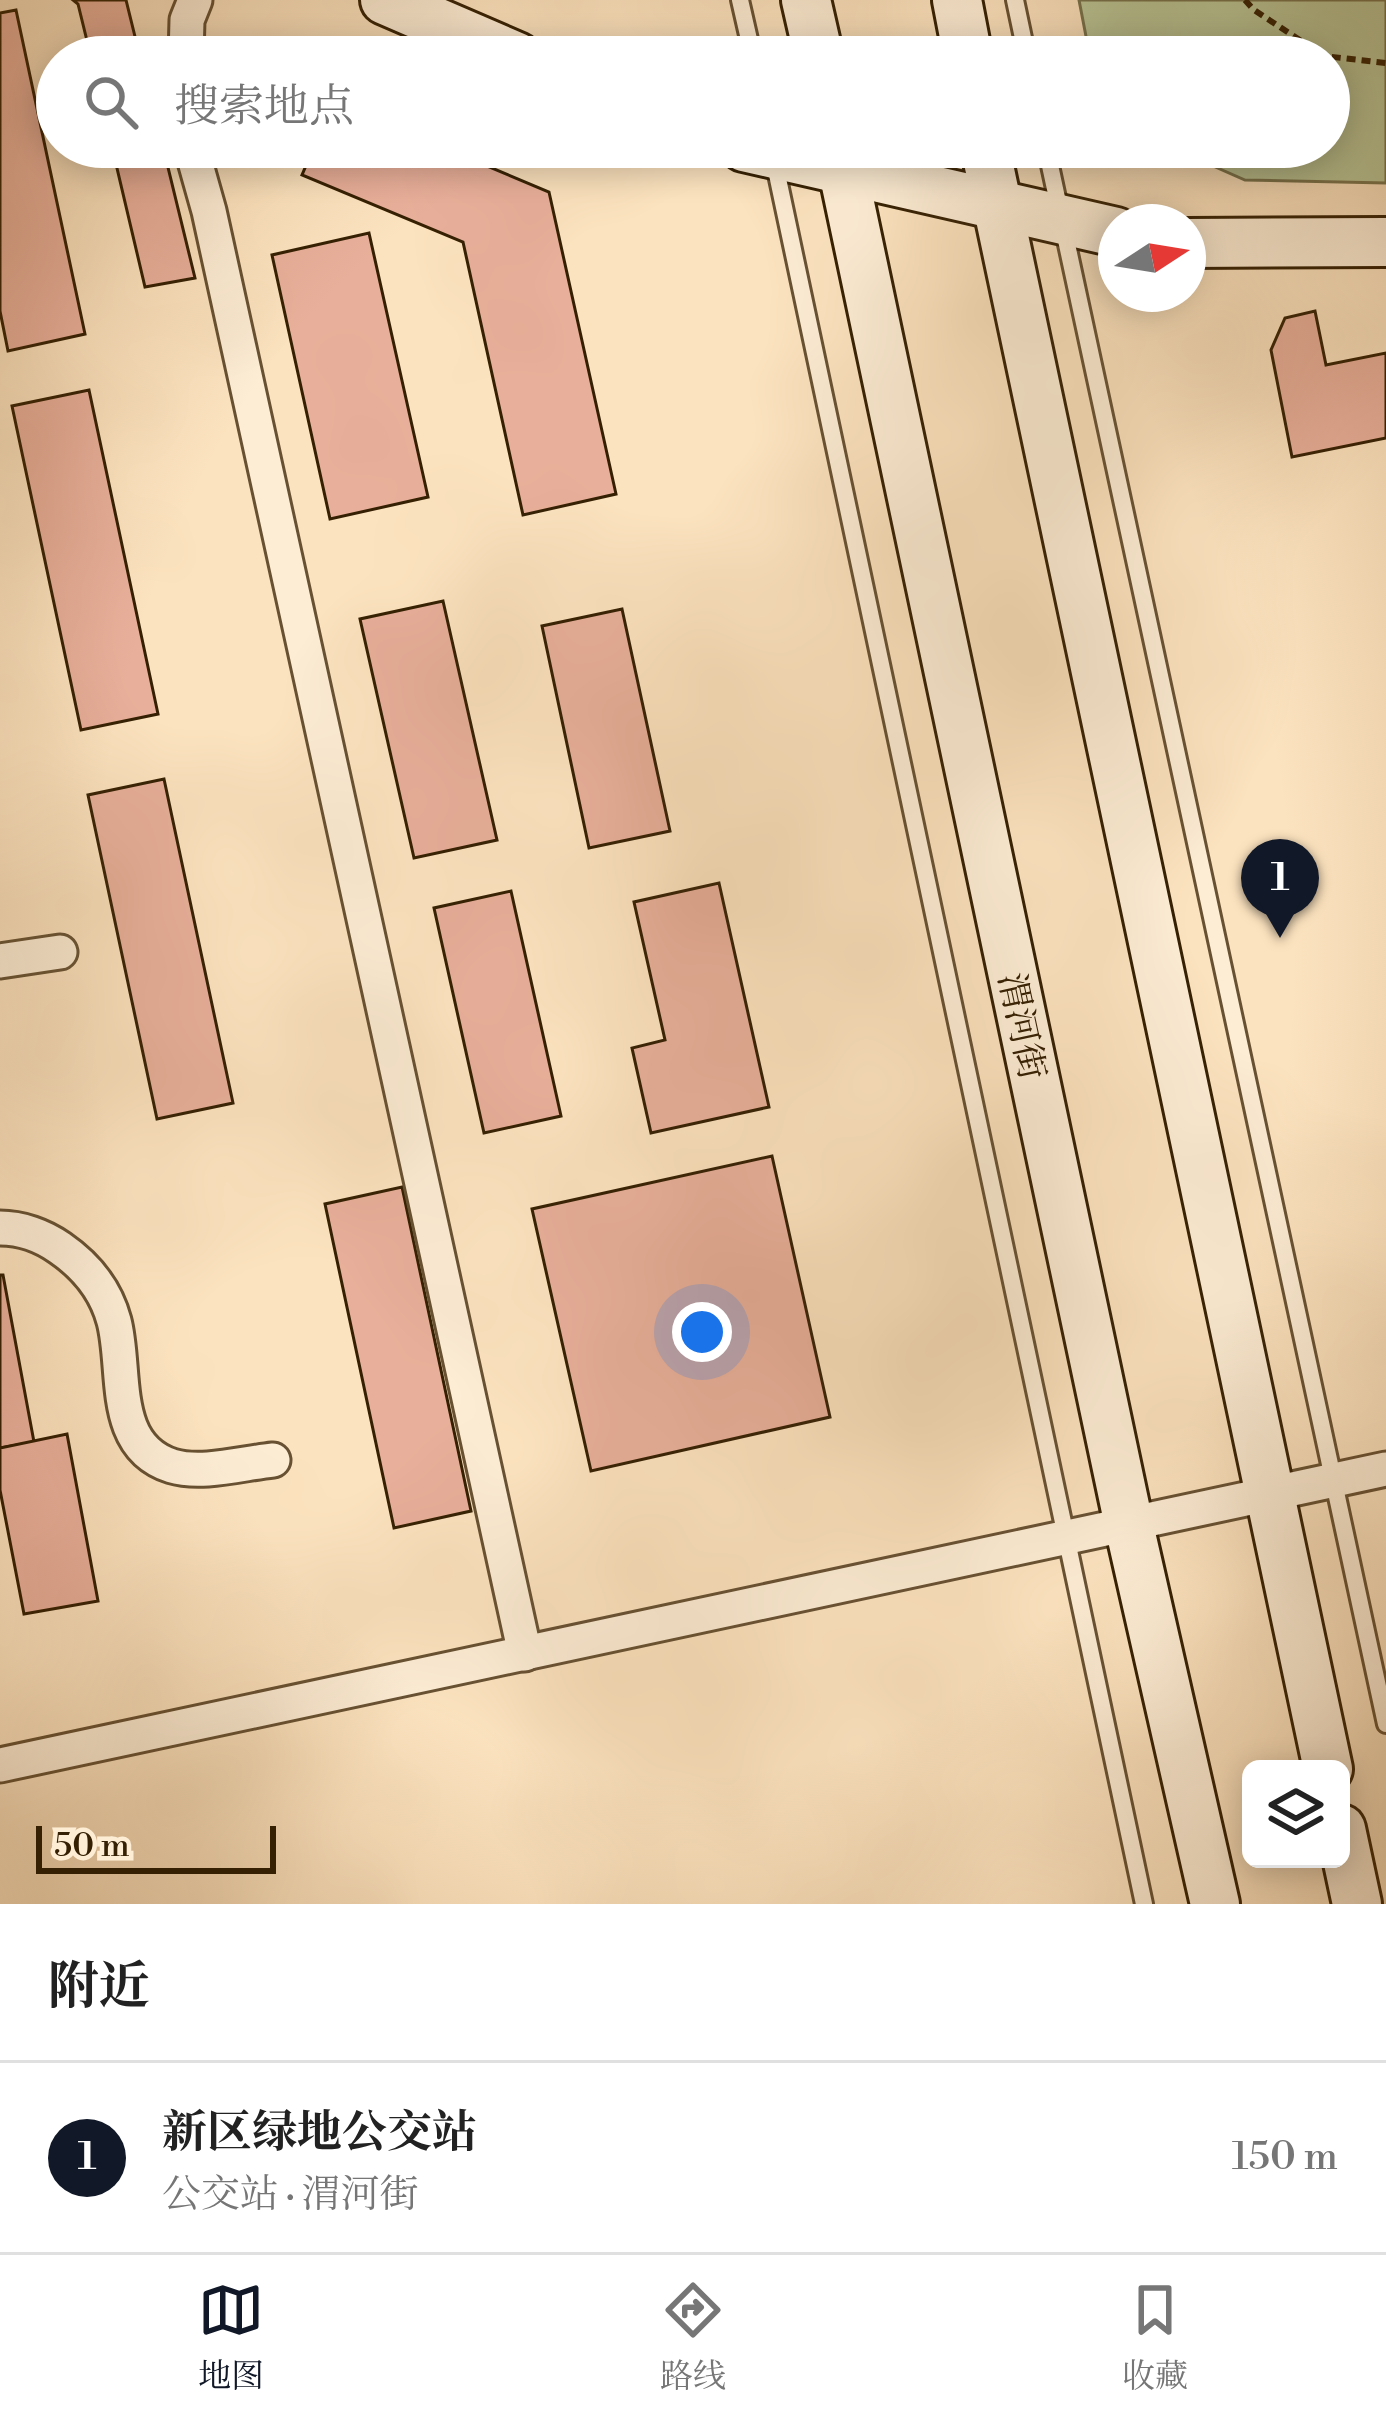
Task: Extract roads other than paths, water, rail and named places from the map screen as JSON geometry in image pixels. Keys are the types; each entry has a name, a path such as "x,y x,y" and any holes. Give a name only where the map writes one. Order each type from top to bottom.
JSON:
{"main road":[{"path":"385,0 468,36"},
{"path":"806,0 814,36"},
{"path":"957,0 964,36"},
{"name":"渭河街","path":"842,168 1129,1525 1215,1904"},
{"path":"873,168 995,205 1098,228"},
{"path":"989,168 1326,1760"},
{"path":"1206,243 1386,242"},
{"path":"1349,1868 1357,1904"}],"street":[{"path":"187,36 195,0"},
{"path":"197,168 525,1654"},
{"path":"0,961 61,952"},
{"path":"0,1228 47,1239 77,1259 100,1288 115,1322 130,1430 141,1447 174,1467 193,1469 273,1460"},
{"path":"0,1765 1386,1469"}],"lane":[{"path":"740,0 748,36"},
{"path":"1015,0 1023,36"},
{"name":"渭河街","path":"767,168 1144,1904"},
{"path":"1050,168 1386,1724"}],"place":[{"name":"新区绿地公交站","path":"1280,938"}]}
